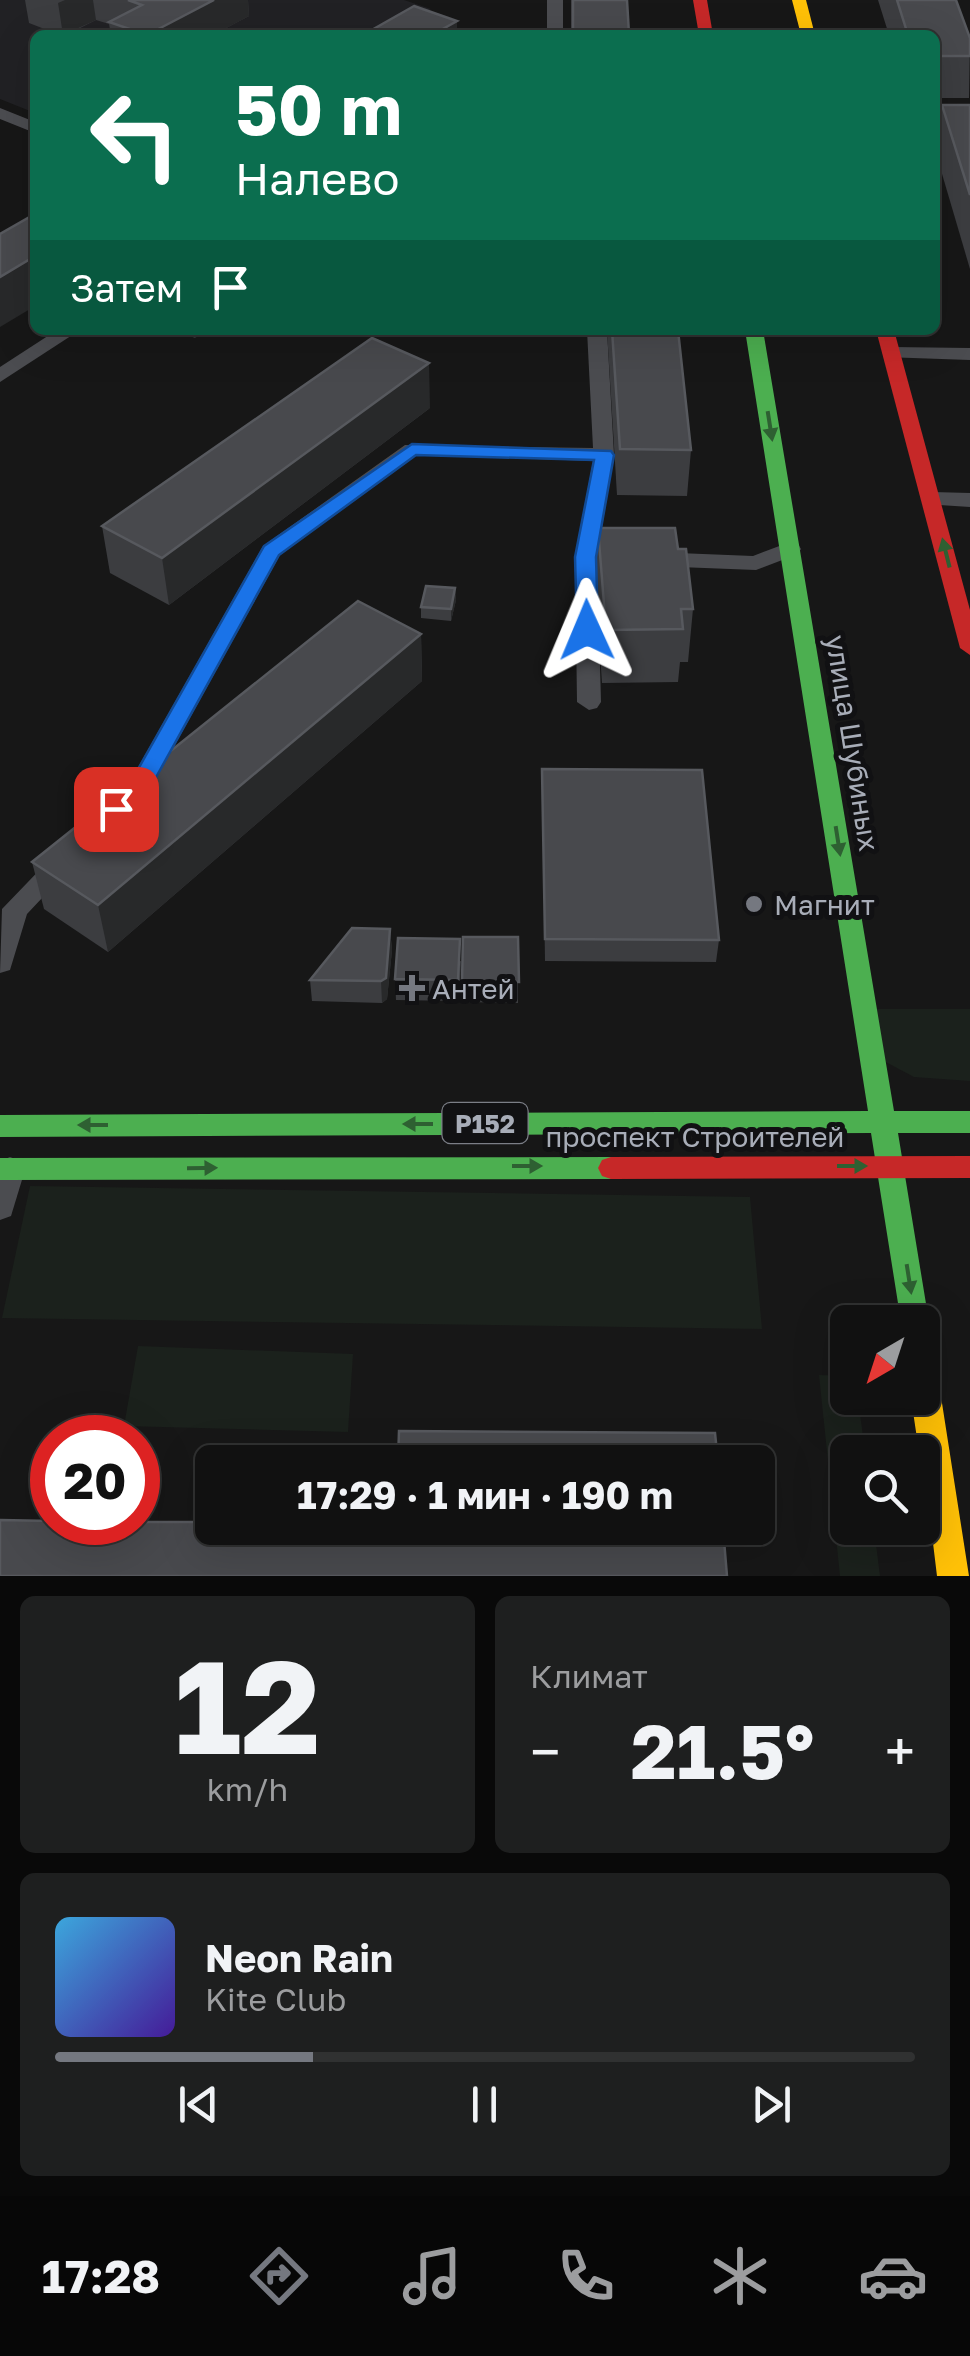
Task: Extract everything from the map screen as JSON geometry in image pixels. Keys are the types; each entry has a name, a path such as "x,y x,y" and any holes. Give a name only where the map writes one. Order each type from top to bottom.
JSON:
{"main road":[{"path":"700,0 705,30"},
{"path":"800,0 807,30"},
{"name":"улица Шубиных","path":"755,335 912,1305"},
{"path":"888,341 970,648"},
{"name":"проспект Строителей","path":"0,1126 970,1122"},
{"name":"проспект Строителей","path":"5,1170 970,1167"},
{"path":"929,1415 953,1576"}],"lane":[{"path":"555,0 555,30"},
{"path":"0,113 30,126"},
{"path":"940,126 970,126"},
{"path":"0,376 62,335"},
{"path":"589,702 604,558 604,455 597,335"},
{"path":"888,341 970,354"},
{"path":"113,812 141,784 271,551 412,450 604,455"},
{"path":"932,499 970,500"},
{"path":"604,558 756,563 790,549"},
{"path":"0,962 15,909 71,853"},
{"path":"0,1207 5,1170"}],"shaded area":[{"path":"0,0 404,0 431,9 395,30 30,30 30,111 0,99"},
{"path":"865,1009 970,1009 970,1081 914,1077 882,1060"},
{"path":"30,1186 750,1197 762,1329 2,1318"},
{"path":"138,1346 353,1354 348,1432 160,1427 160,1415 126,1415"},
{"path":"819,1375 830,1375 830,1415 860,1415 863,1435 830,1435 830,1480"},
{"path":"837,1545 876,1545 880,1576 840,1576"}],"building":[{"path":"128,0 214,0 157,30 132,30 109,22 142,5"},
{"path":"573,0 627,0 629,30 573,30"},
{"path":"897,0 956,0 970,38 970,56 940,56 940,30 906,30"},
{"path":"414,6 457,21 441,30 372,30"},
{"path":"942,105 970,105 970,195"},
{"path":"30,217 30,259 0,277 0,234"},
{"path":"612,335 679,335 691,450 620,449"},
{"path":"372,338 429,363 162,558 102,526"},
{"path":"598,528 675,528 678,549 686,549 693,609 681,609 683,629 606,630"},
{"path":"426,586 455,588 451,609 421,607"},
{"path":"358,601 421,634 98,905 32,862"},
{"path":"542,769 702,770 719,940 545,939"},
{"path":"352,928 390,929 386,978 310,980"},
{"path":"463,937 518,937 519,982 462,981"},
{"path":"398,938 460,939 458,980 395,979"},
{"path":"399,1431 715,1433 716,1445 399,1445"},
{"path":"0,1520 30,1521 30,1545 160,1545 160,1522 195,1522 195,1545 724,1545 727,1576 0,1576"}],"traffic: fast":[{"path":"755,335 912,1305"},
{"path":"0,1126 970,1122"},
{"path":"0,1169 611,1168"}],"traffic: slow":[{"path":"799,0 807,30"},
{"path":"929,1415 953,1576"}],"traffic: jam":[{"path":"700,0 705,30"},
{"path":"886,335 970,648"},
{"path":"611,1168 970,1167"}],"place":[{"name":"Магнит","path":"754,904"},
{"name":"Антей","path":"412,988"}],"route":[{"path":"116,809 141,784 271,551 412,450 604,455 586,557 587,630"}]}
